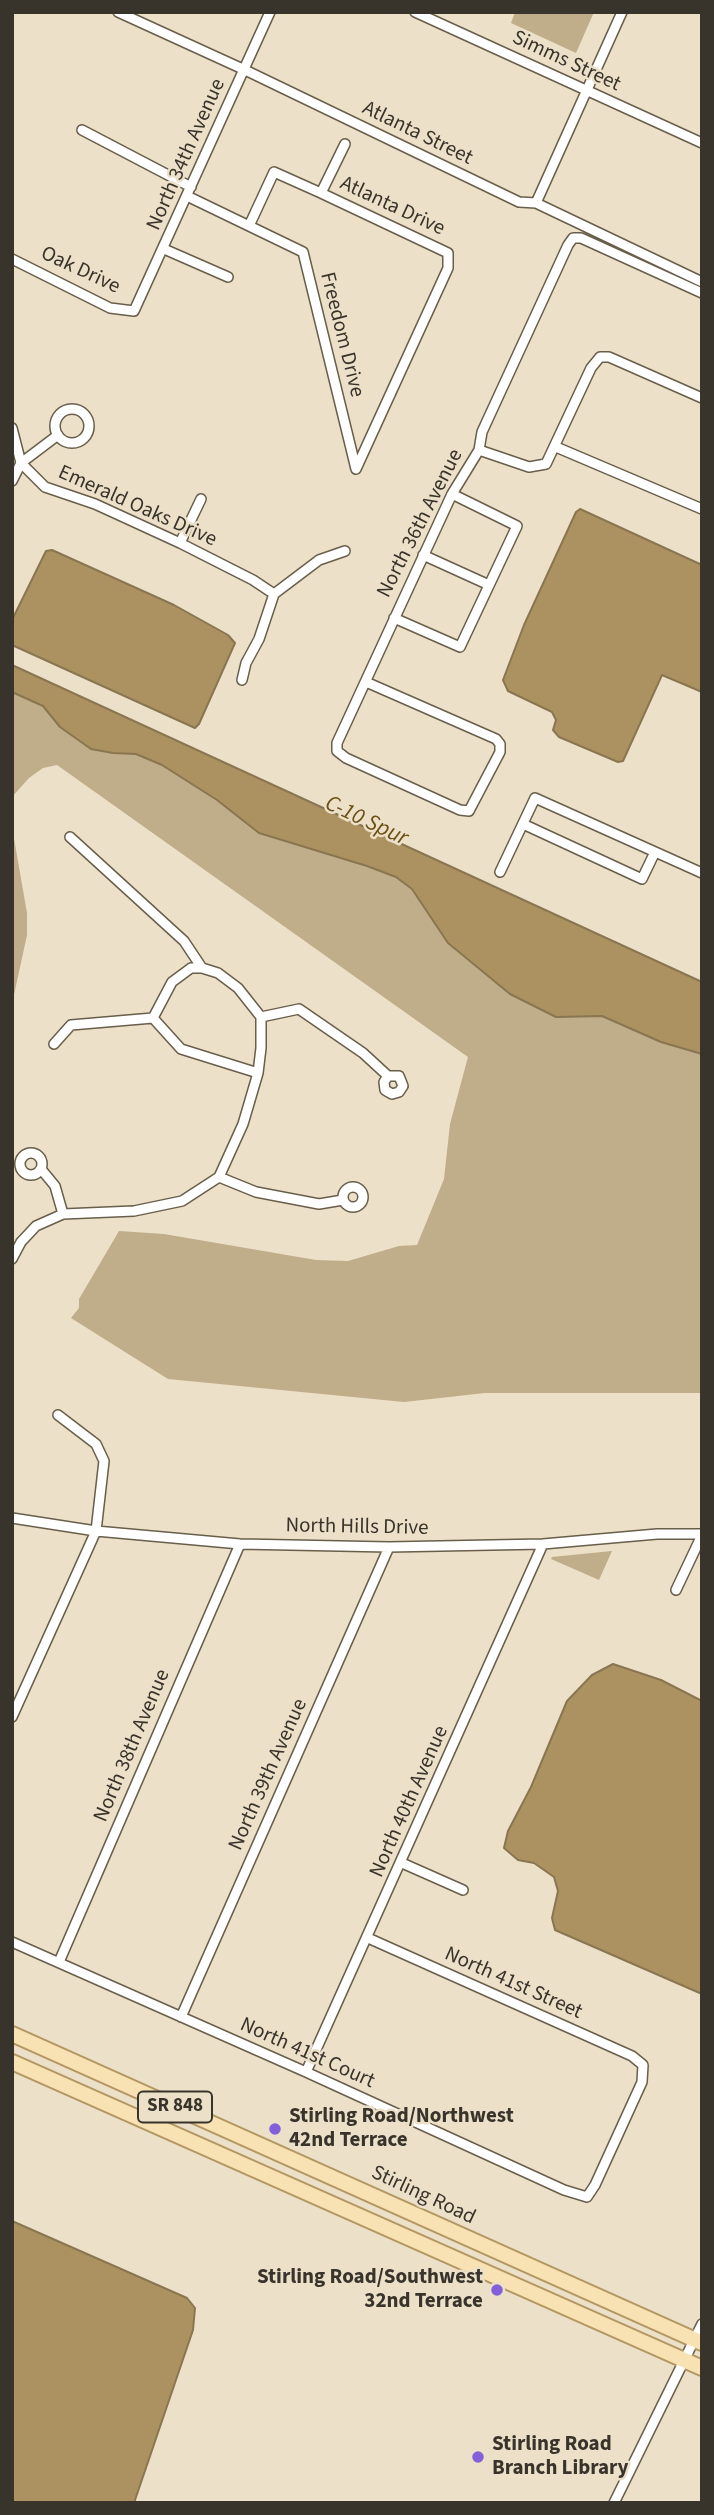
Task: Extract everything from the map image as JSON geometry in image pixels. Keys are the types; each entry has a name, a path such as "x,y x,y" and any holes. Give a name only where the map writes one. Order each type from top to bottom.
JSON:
{"main road":[{"name":"Stirling Road","path":"12,2034 698,2341"},
{"name":"Stirling Road","path":"12,2062 702,2368"},
{"path":"166,2130 195,2129 203,2120"},
{"path":"327,2202 337,2179"}],"street":[{"name":"Atlanta Street","path":"118,12 519,202 536,203 702,282"},
{"name":"North 34th Avenue","path":"134,312 270,12"},
{"name":"Simms Street","path":"415,12 702,143"},
{"path":"536,203 622,12"},
{"name":"Freedom Drive","path":"82,131 249,226 303,253 356,469"},
{"path":"321,193 345,144"},
{"name":"Atlanta Drive","path":"249,226 274,172 448,253 448,268 356,469"},
{"name":"North 36th Avenue","path":"366,682 496,739 500,744 500,752 469,811 460,810 346,758 337,751 337,743 452,494 479,450 482,432 573,238 581,238 702,293"},
{"path":"164,249 228,277"},
{"name":"Oak Drive","path":"12,259 110,308 134,312"},
{"path":"479,450 529,467 546,464 591,368 600,357 610,357 702,398"},
{"path":"12,428 21,463"},
{"path":"12,481 21,463 58,435"},
{"path":"556,447 702,509"},
{"name":"Emerald Oaks Drive","path":"21,463 45,486 95,504 180,543 253,580 274,594"},
{"path":"394,618 460,647 517,526 452,494"},
{"path":"180,543 201,499"},
{"path":"242,680 246,663 259,639 274,594 319,560 345,551"},
{"path":"423,555 489,585"},
{"path":"500,872 535,798 702,873"},
{"path":"523,824 642,879 655,852"},
{"path":"70,837 184,941 202,968"},
{"path":"12,1259 21,1242 36,1226 63,1214 134,1211 182,1201 219,1177 243,1124 258,1073 261,1017 238,988 218,973 191,968 172,982 153,1018"},
{"path":"261,1017 299,1009 363,1053 388,1076"},
{"path":"54,1044 71,1025 153,1018"},
{"path":"153,1018 181,1049 258,1073"},
{"path":"41,1169 55,1186 63,1214"},
{"path":"219,1177 256,1192 319,1204 343,1200"},
{"path":"12,1717 96,1531 104,1461 96,1444 58,1415"},
{"name":"North Hills Drive","path":"12,1518 96,1531 240,1544 389,1547 543,1544 657,1534 702,1535"},
{"path":"676,1590 702,1535"},
{"name":"North 38th Avenue","path":"59,1962 240,1544"},
{"name":"North 40th Avenue","path":"306,2072 543,1544"},
{"name":"North 39th Avenue","path":"181,2017 389,1547"},
{"path":"402,1863 463,1890"},
{"name":"North 41st Street","path":"368,1938 632,2056 643,2065 642,2082 587,2197"},
{"name":"North 41st Court","path":"12,1942 564,2190 587,2197"},
{"path":"614,2503 685,2361 698,2341 702,2324"}],"shaded area":[{"path":"515,12 594,12 576,53 511,23"},
{"path":"580,509 702,565 702,692 662,675 623,761 618,762 559,737 553,730 556,720 552,712 508,691 503,680 524,625 576,512"},
{"path":"52,550 174,605 228,635 235,643 195,728 12,645 12,620 46,551"},
{"path":"12,665 702,982 702,1054 661,1042 602,1016 556,1017 510,994 448,943 412,889 396,877 259,833 217,800 162,765 136,754 91,749 60,727 43,706 12,692"},
{"path":"12,692 43,706 60,727 113,753 136,754 163,765 217,800 259,833 396,877 412,889 448,943 510,994 556,1017 602,1016 661,1042 702,1054 702,1393 485,1393 404,1402 168,1379 71,1318 79,1308 79,1299 119,1231 164,1234 316,1260 348,1261 399,1246 417,1245 444,1179 450,1124 468,1057 57,765 43,768 29,778 12,797"},
{"path":"12,827 27,913 27,935 12,1004"},
{"path":"612,1551 599,1580 551,1559 552,1557"},
{"path":"613,1664 661,1680 702,1701 702,1994 555,1930 552,1918 558,1891 554,1877 534,1863 518,1860 504,1848 508,1831 531,1787 567,1701 592,1675"},
{"path":"12,2221 187,2298 195,2308 193,2330 134,2503 12,2503"}],"place":[{"name":"Stirling Road/Northwest 42nd Terrace","path":"275,2129"},
{"name":"Stirling Road/Southwest 32nd Terrace","path":"497,2290"},
{"name":"Stirling Road Branch Library","path":"478,2457"}],"water label":[{"name":"C-10 Spur","path":"366,822"}]}
